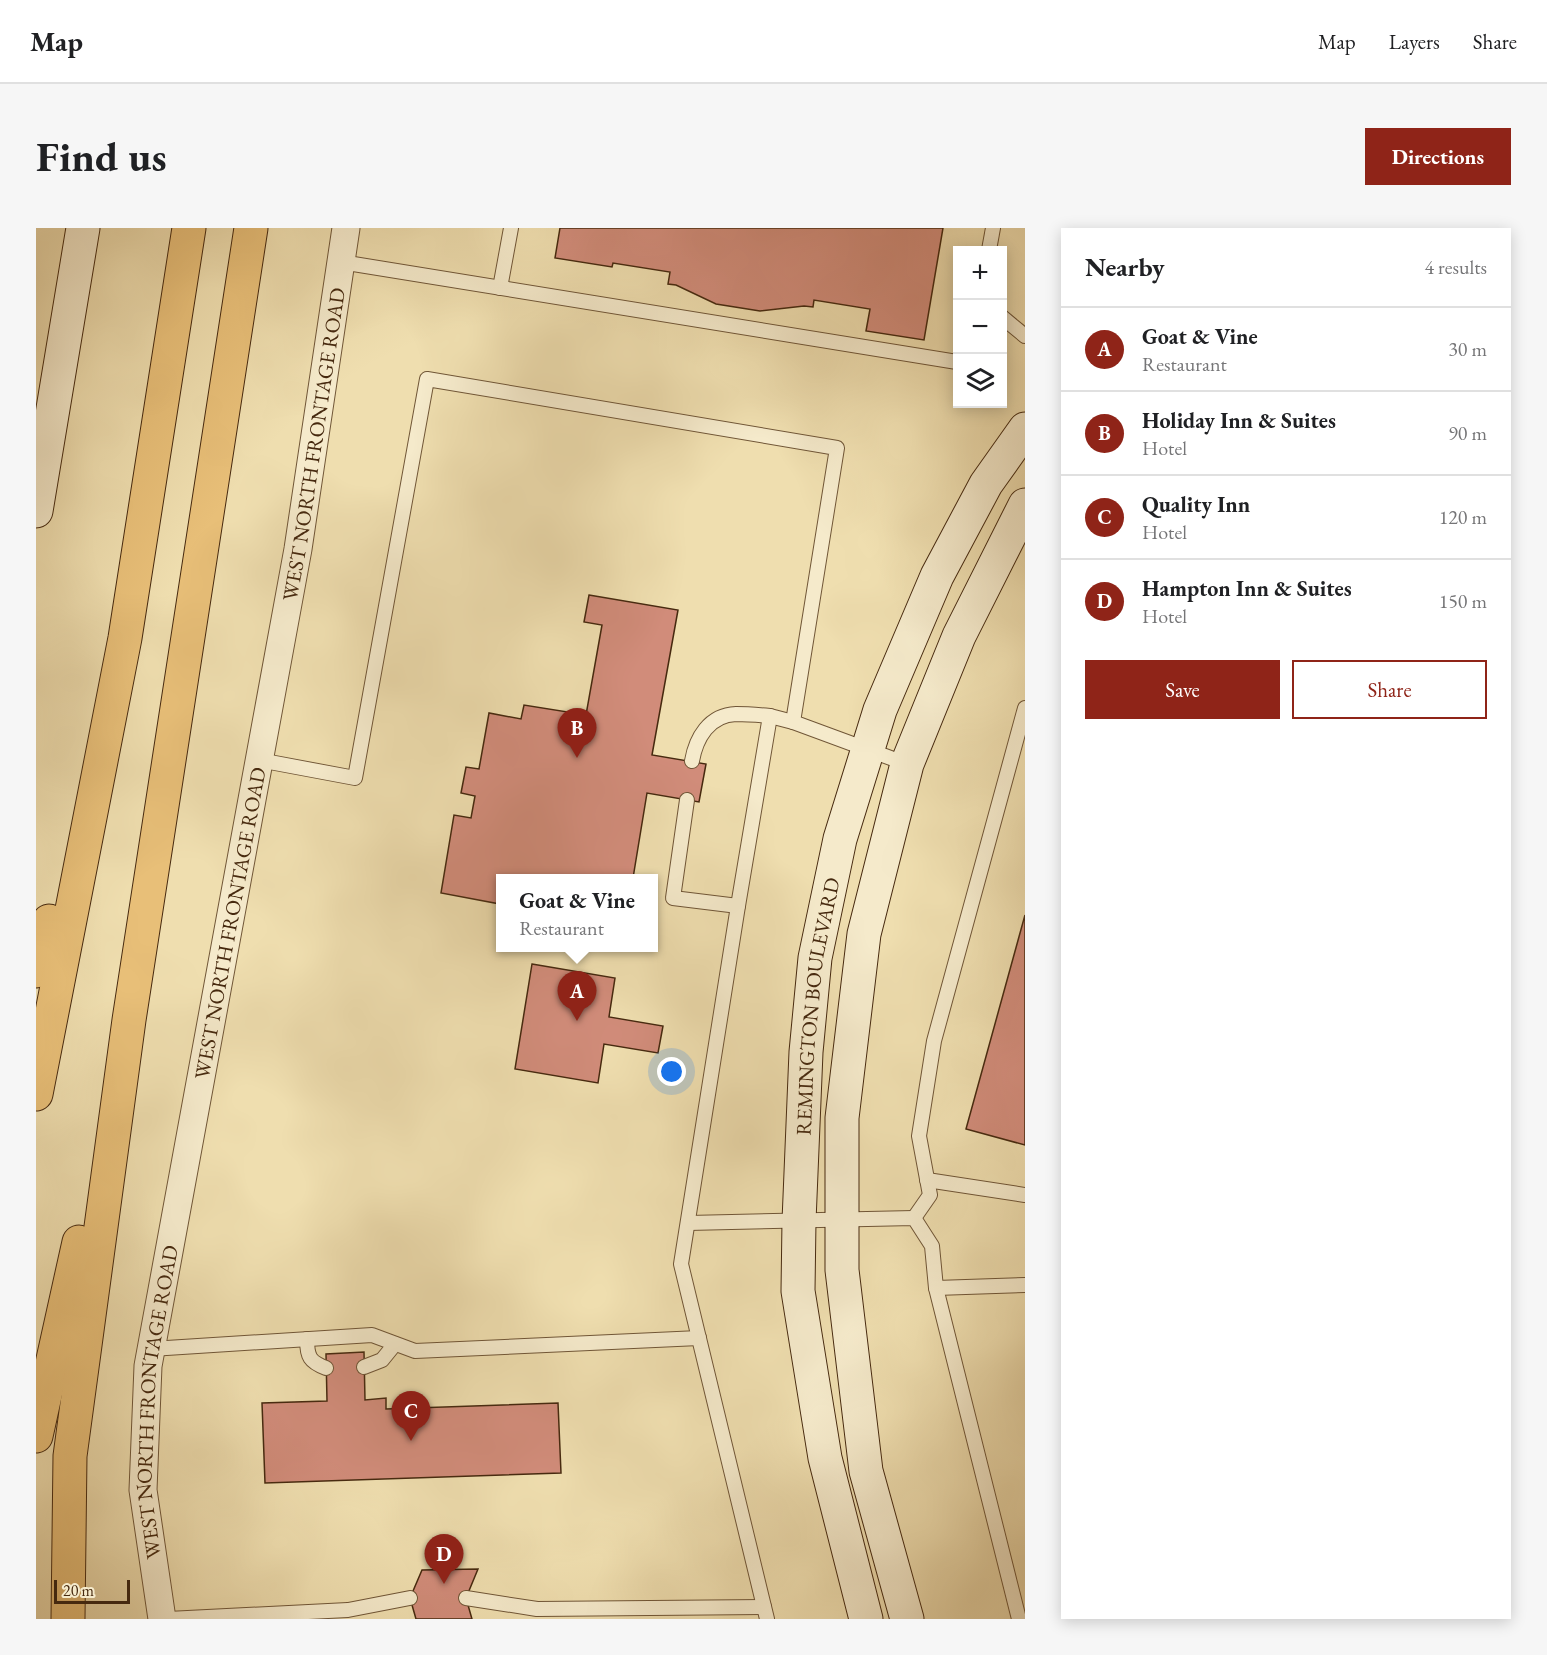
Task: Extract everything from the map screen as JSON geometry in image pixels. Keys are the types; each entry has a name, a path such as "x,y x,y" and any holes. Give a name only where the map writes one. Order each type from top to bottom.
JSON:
{"highway":[{"path":"36,1094 125,638 189,228"},
{"path":"68,1619 70,1456 129,1020 251,228"},
{"path":"36,971 125,638"},
{"path":"36,1436 129,1020"}],"street":[{"path":"36,511 83,228"},
{"name":"WEST NORTH FRONTAGE ROAD","path":"162,1619 143,1490 148,1366 298,549 346,228"},
{"name":"REMINGTON BOULEVARD","path":"866,1619 825,1458 798,1291 806,1052 815,958 840,838 880,710 937,576 986,484 1025,429"},
{"name":"REMINGTON BOULEVARD","path":"907,1619 866,1472 842,1270 842,1118 864,934 907,764 959,636 1025,505"}],"lane":[{"path":"500,288 511,228"},
{"path":"990,246 993,228"},
{"path":"341,262 953,361"},
{"path":"1007,321 1025,336"},
{"path":"259,760 355,778 427,379 837,448 793,722"},
{"path":"914,1218 930,1195 919,1136 934,1041 1025,708"},
{"path":"692,761 699,737 708,726 720,717 734,714 770,716 793,722 907,764"},
{"path":"466,1598 537,1609 765,1613 681,1264 770,716"},
{"path":"687,800 673,898 738,906"},
{"path":"927,1180 1025,1195"},
{"path":"688,1222 914,1218"},
{"path":"914,1218 932,1246 936,1288 1019,1619"},
{"path":"936,1288 1025,1285"},
{"path":"151,1349 372,1335 415,1351 699,1338"},
{"path":"307,1339 307,1353 315,1364 326,1368"},
{"path":"364,1367 382,1359 395,1344"},
{"path":"168,1619 348,1610 410,1598"}],"building":[{"path":"560,228 943,228 924,340 866,331 870,309 814,300 813,307 760,311 716,304 676,285 668,284 670,272 613,263 612,267 555,258"},
{"path":"589,595 678,610 652,755 706,764 699,802 647,793 634,874 496,874 496,903 441,893 454,815 471,818 475,796 461,793 466,767 479,769 489,713 521,719 524,705 586,715 602,625 584,622"},
{"path":"1025,915 1025,1145 966,1129"},
{"path":"532,964 615,978 609,1017 663,1026 658,1053 604,1044 598,1083 515,1069"},
{"path":"364,1352 365,1400 386,1398 386,1409 558,1403 561,1473 265,1483 262,1403 327,1401 326,1354"},
{"path":"478,1569 466,1598 472,1619 416,1619 410,1598 422,1570"}],"place":[{"name":"Holiday Inn & Suites","path":"577,758"},
{"name":"Goat & Vine","path":"577,1021"},
{"name":"Quality Inn","path":"411,1441"},
{"name":"Hampton Inn & Suites","path":"444,1584"}]}
